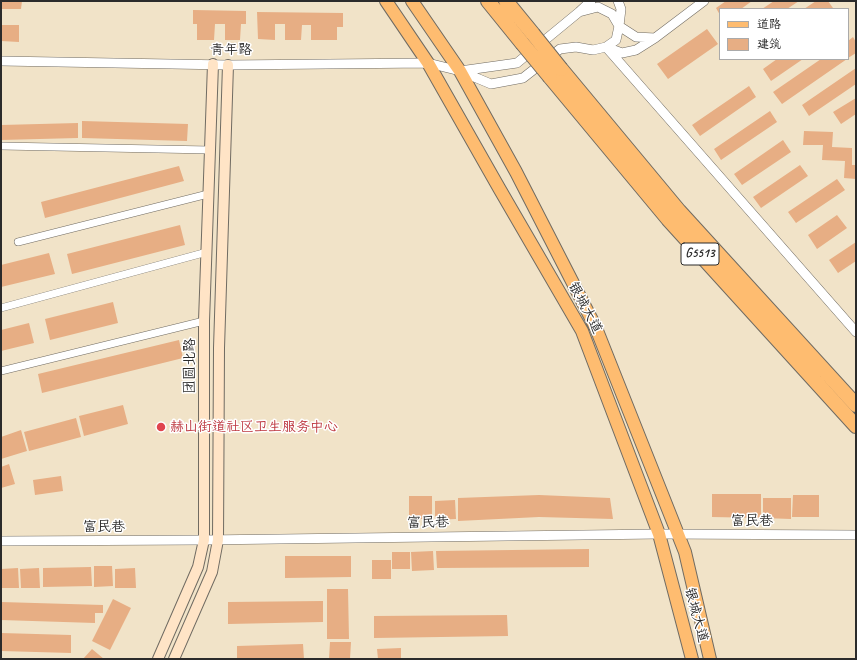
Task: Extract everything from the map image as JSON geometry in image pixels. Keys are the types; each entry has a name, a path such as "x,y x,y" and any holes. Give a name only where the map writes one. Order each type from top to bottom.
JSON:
{"highway":[{"name":"G5513","path":"488,1 527,39 668,219 856,426"},
{"name":"G5513","path":"506,1 527,39"},
{"name":"G5513","path":"555,73 856,405"}],"main road":[{"name":"银城大道","path":"386,1 428,62 582,331 659,534 692,659"},
{"name":"银城大道","path":"412,1 460,71 516,172 596,328 685,552 710,659"},
{"name":"团圆北路","path":"158,659 198,567 204,540 204,321 213,64"},
{"name":"团圆北路","path":"174,659 212,572 218,540 219,348 228,65"}],"street":[{"path":"460,71 517,63 591,1"},
{"path":"606,47 616,40 620,26 620,9 618,1"},
{"path":"606,47 622,53 636,50 655,38 704,1"},
{"path":"579,12 598,7 612,14 620,26 636,37 655,38"},
{"name":"青年路","path":"1,61 228,65 428,62 460,71 491,84 523,78 560,49 576,47 592,50 606,47"},
{"path":"606,47 856,332"},
{"path":"1,146 210,150"},
{"path":"18,242 208,194"},
{"path":"1,308 207,252"},
{"path":"1,371 204,321"},
{"name":"富民巷","path":"1,541 218,540 659,534 856,535"}],"building":[{"path":"1,1 22,1 21,9 1,9"},
{"path":"726,1 752,1 742,8 719,8 719,13 716,8"},
{"path":"774,1 799,1 788,8 764,8"},
{"path":"816,1 828,1 833,8 806,8"},
{"path":"193,10 246,11 246,24 241,24 240,40 225,40 225,24 215,24 214,40 197,40 197,24 193,24"},
{"path":"257,12 343,13 343,27 337,27 337,40 311,40 311,25 302,25 301,40 285,40 285,24 275,24 275,40 258,39"},
{"path":"1,25 19,25 19,42 1,41"},
{"path":"707,29 718,44 668,79 657,64"},
{"path":"853,37 856,42 856,53 849,57 849,40"},
{"path":"776,60 802,60 771,81 763,69"},
{"path":"820,60 846,60 782,104 773,92"},
{"path":"856,68 856,84 809,116 802,105"},
{"path":"749,86 756,97 700,136 692,125"},
{"path":"856,98 856,114 841,124 833,112"},
{"path":"770,111 777,122 721,160 714,149"},
{"path":"82,121 188,124 187,141 82,138"},
{"path":"78,123 78,138 1,140 1,125"},
{"path":"804,131 833,132 832,147 852,148 852,165 856,165 856,179 844,178 845,161 822,160 823,145 803,145"},
{"path":"783,140 791,152 742,185 734,174"},
{"path":"800,165 808,176 761,208 753,197"},
{"path":"179,166 184,181 45,218 41,202"},
{"path":"837,179 845,190 796,223 788,212"},
{"path":"837,215 847,228 817,249 808,235"},
{"path":"180,225 185,245 72,274 67,254"},
{"path":"856,242 856,261 838,273 829,260"},
{"path":"49,253 55,274 1,287 1,265"},
{"path":"113,302 118,323 50,340 45,319"},
{"path":"29,323 34,343 1,351 1,330"},
{"path":"179,340 183,358 42,393 38,374"},
{"path":"123,405 128,424 84,436 79,416"},
{"path":"76,418 81,437 29,451 24,432"},
{"path":"21,430 27,451 1,459 1,437"},
{"path":"9,464 15,484 1,488 1,467"},
{"path":"61,476 63,491 35,495 33,480"},
{"path":"712,494 761,494 761,518 712,517"},
{"path":"539,495 610,498 613,519 539,517 458,521 458,498"},
{"path":"793,495 819,495 819,517 792,517"},
{"path":"409,496 432,496 432,519 409,519"},
{"path":"763,498 791,498 791,519 763,518"},
{"path":"455,500 456,519 435,520 435,501"},
{"path":"589,549 589,567 437,568 436,551"},
{"path":"433,551 434,570 412,571 411,552"},
{"path":"392,552 410,552 410,569 392,569"},
{"path":"285,556 351,556 351,577 285,578"},
{"path":"372,560 391,560 391,579 372,579"},
{"path":"94,566 112,566 113,586 94,587"},
{"path":"91,567 92,586 43,587 43,568"},
{"path":"18,568 19,588 1,588 1,569"},
{"path":"39,568 40,588 21,588 20,569"},
{"path":"135,568 136,588 115,588 115,569"},
{"path":"327,589 348,589 349,639 327,639"},
{"path":"113,599 131,608 110,650 92,641"},
{"path":"323,601 323,622 228,624 228,602"},
{"path":"1,602 103,605 103,613 95,613 95,623 1,620"},
{"path":"507,615 508,636 374,638 374,616"},
{"path":"1,633 71,635 71,653 1,651"},
{"path":"330,642 351,642 350,659 329,659"},
{"path":"303,644 304,659 237,659 237,646"},
{"path":"401,648 401,659 378,659 377,649"},
{"path":"92,649 104,659 83,659"}],"place":[{"name":"赫山街道社区卫生服务中心","path":"161,427"}]}
